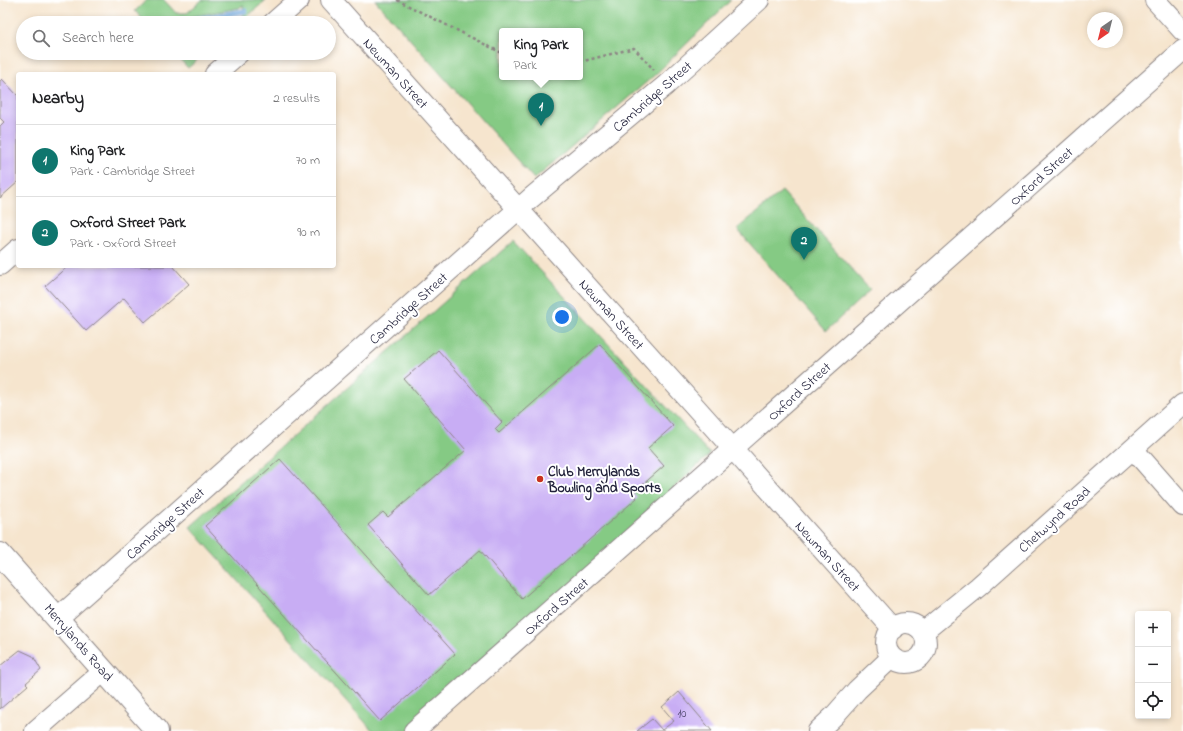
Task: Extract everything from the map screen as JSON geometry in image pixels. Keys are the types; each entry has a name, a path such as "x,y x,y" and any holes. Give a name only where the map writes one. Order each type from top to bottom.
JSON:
{"main road":[{"name":"Merrylands Road","path":"0,554 157,731"}],"street":[{"path":"281,16 299,0"},
{"path":"307,0 319,4 330,0"},
{"name":"Newman Street","path":"330,0 893,629"},
{"name":"Cambridge Street","path":"58,618 519,210 666,85 759,0"},
{"path":"1155,0 1183,31"},
{"name":"Oxford Street","path":"414,731 1183,50"},
{"path":"218,72 231,60"},
{"path":"0,265 16,251"},
{"name":"Chetwynd Road","path":"923,632 978,587 1183,404"},
{"path":"1133,449 1183,506"},
{"path":"903,624 909,624 914,625 923,632 926,638 926,645 922,657 910,663 897,661 892,657 886,646 889,634 893,629 903,624"},
{"path":"818,731 834,716 857,690 892,657"},
{"path":"35,731 104,671"}],"path":[{"path":"397,0 499,51"},
{"path":"583,61 634,48 666,85"}],"green space":[{"path":"147,0 164,0 176,13 187,13 202,0 266,0 248,16 244,16 243,5 239,8 195,16 140,16 135,11"},
{"path":"375,0 731,0 657,73 534,179"},
{"path":"181,60 197,60 188,68"},
{"path":"782,191 870,290 826,331 737,229"},
{"path":"513,241 710,454 413,731 373,731 190,527"}],"building":[{"path":"2,79 16,94 16,184 0,198 0,126 4,122 0,118 0,81"},
{"path":"66,268 175,268 189,284 145,322 124,298 86,331 45,286"},
{"name":"Club Merrylands Bowling and Sports","path":"600,344 673,426 648,448 664,466 633,493 637,498 522,599 480,550 429,595 368,525 383,512 388,517 466,450 404,379 438,350 502,422 495,429 499,433"},
{"path":"280,459 455,654 380,721 205,526"},
{"path":"20,650 33,656 41,670 26,683 28,685 0,709 0,666"},
{"path":"679,692 712,731 637,731 652,719 662,730 674,721 662,707"}],"waterway":[{"path":"215,16 245,11"}],"place":[{"name":"King Park","path":"541,126"},
{"name":"Oxford Street Park","path":"804,260"},
{"name":"Club Merrylands Bowling and Sports","path":"540,479"}]}
